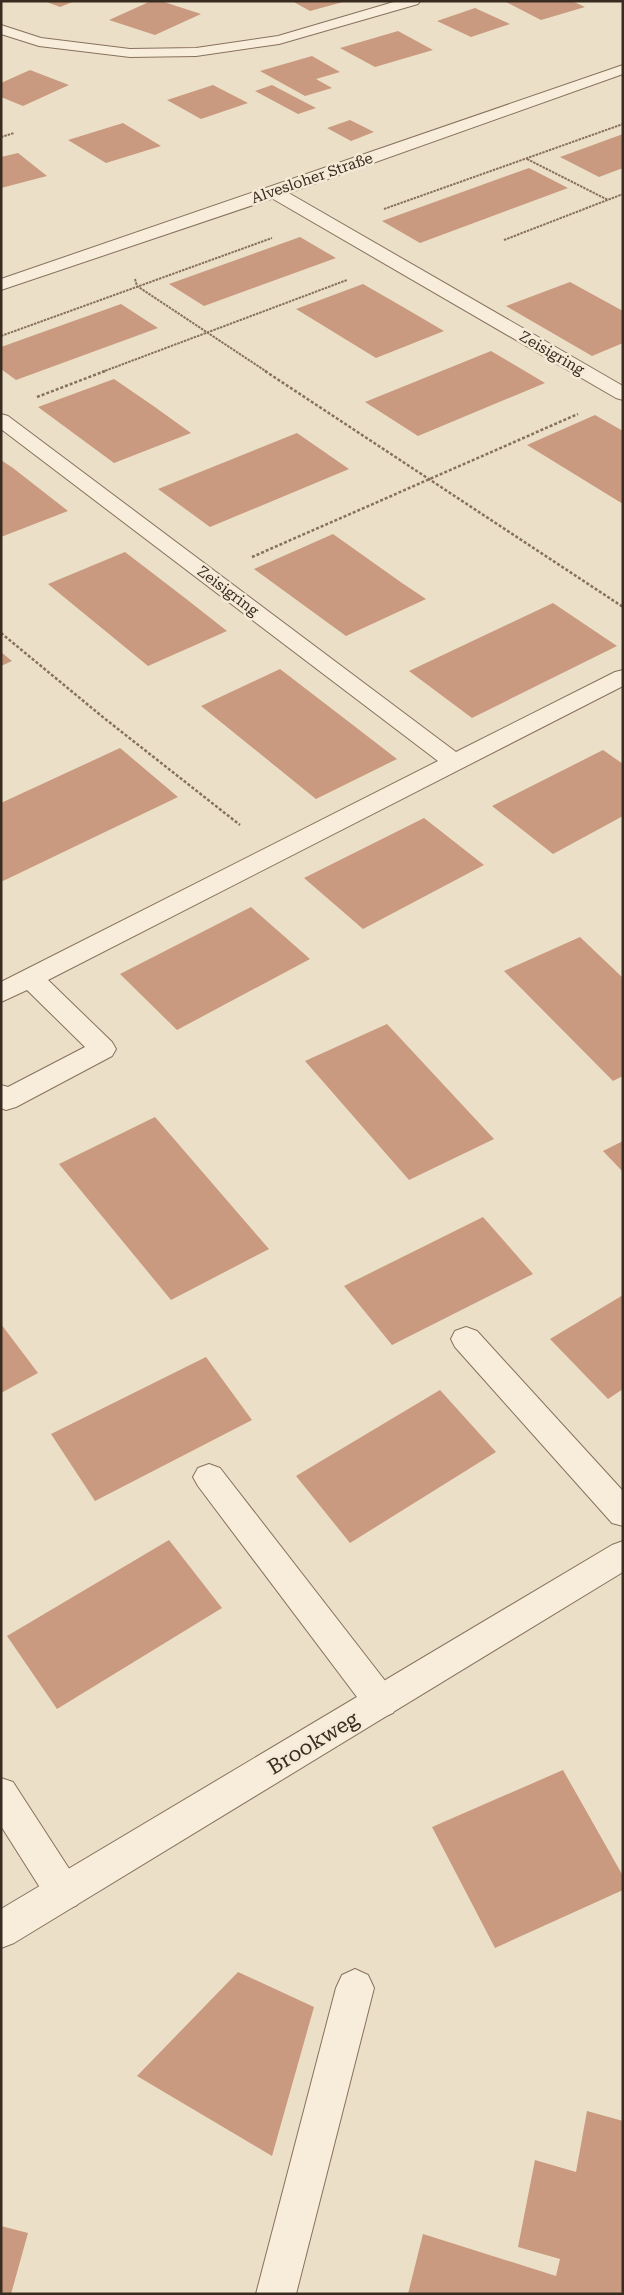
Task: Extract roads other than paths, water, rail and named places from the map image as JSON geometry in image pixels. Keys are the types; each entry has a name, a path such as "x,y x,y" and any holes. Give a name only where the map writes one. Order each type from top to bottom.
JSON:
{"street":[{"path":"1,29 40,42 102,50 130,53 196,52 279,40 413,1"},
{"name":"Alvesloher Straße","path":"1,285 274,192 623,69"},
{"name":"Zeisigring","path":"274,192 622,394"},
{"name":"Zeisigring","path":"1,420 454,762"},
{"path":"1,993 623,677"},
{"path":"1,1095 6,1100 102,1049 30,978"},
{"path":"466,1338 623,1514"},
{"path":"209,1477 381,1702"},
{"name":"Brookweg","path":"1,1930 623,1554"},
{"path":"1,1794 64,1893"},
{"path":"276,2294 355,1988"}]}
